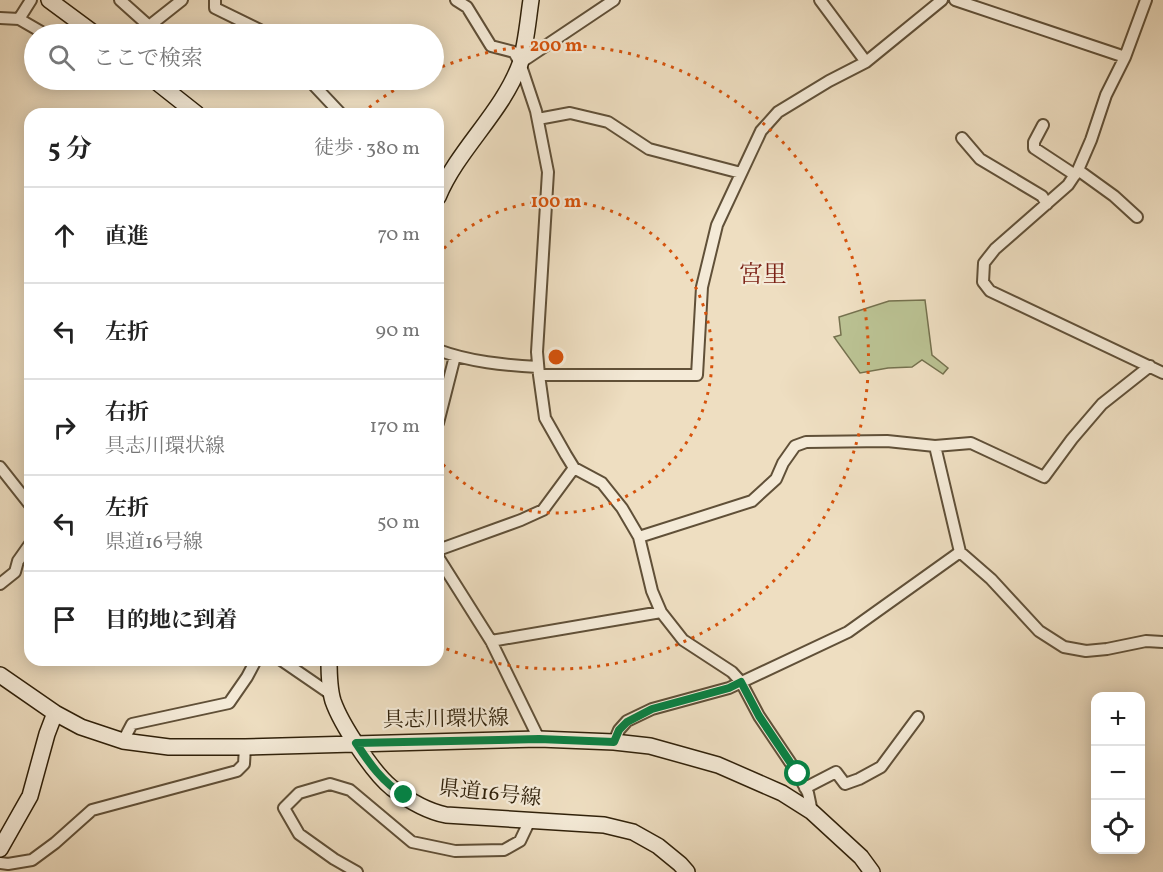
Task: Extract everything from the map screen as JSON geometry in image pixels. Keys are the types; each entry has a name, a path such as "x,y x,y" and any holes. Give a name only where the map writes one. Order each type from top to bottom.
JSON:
{"main road":[{"path":"49,0 81,24"},
{"path":"444,185 451,171 507,90 520,63 531,0"},
{"path":"167,90 189,108"},
{"name":"県道16号線","path":"329,666 332,695 338,712 356,743 392,788 420,806 446,815 604,825 633,832 658,846 687,872"},
{"name":"具志川環状線","path":"0,675 55,713 81,727 123,741 169,747 539,739 650,746 718,765 782,794 812,812 861,856 872,872"},
{"path":"0,849 30,796 55,713"}],"street":[{"path":"19,19 31,0"},
{"path":"120,0 147,24"},
{"path":"152,24 182,0"},
{"path":"215,0 215,8 248,24"},
{"path":"456,0 467,7 491,46 514,52 520,63 538,119 548,171 537,352 545,418 573,468 602,483 622,508 639,537 652,591 661,612 683,640 732,672 741,682 759,716 798,774 812,812"},
{"path":"520,63 614,0"},
{"path":"820,0 867,62"},
{"path":"444,352 538,371 698,375 702,287 717,225 761,131 778,112 829,81 867,62 942,0"},
{"path":"955,0 1125,57"},
{"path":"1146,0 1125,57 1106,95 1091,140 1076,172 1068,185 995,249 984,263 983,282 990,291 1163,373"},
{"path":"0,18 19,19 28,24"},
{"path":"318,90 335,108"},
{"path":"538,119 570,113 608,122 649,149 741,173"},
{"path":"1043,125 1034,142 1034,148 1114,196 1137,217"},
{"path":"962,138 980,159 1042,196 1047,204"},
{"path":"444,399 455,356"},
{"path":"639,537 752,501 776,479 783,463 795,446 806,442 887,441 935,446 971,443 1044,477 1101,404 1150,366"},
{"path":"935,446 960,552 991,579 1039,631 1064,647 1086,651 1146,641 1163,642"},
{"path":"444,548 543,510 573,468"},
{"path":"1,469 24,498"},
{"path":"0,584 15,572 18,561 24,552"},
{"path":"614,742 619,730 627,722 652,709 729,688 848,632 960,552"},
{"path":"444,567 491,641 539,739"},
{"path":"491,641 661,612"},
{"path":"123,741 132,724 229,703 253,666"},
{"path":"289,666 332,695"},
{"path":"805,788 836,772 845,784 881,767 918,717"},
{"path":"0,863 32,860 92,810 237,771 244,764 245,747"},
{"path":"357,872 299,834 284,808 299,793 330,784 350,790 412,842 454,851 504,850 520,841 530,820"}],"green space":[{"path":"925,300 932,355 948,368 943,374 922,360 912,367 860,373 834,337 841,335 839,317 889,301"}],"district":[{"name":"宮里","path":"763,276"}],"route":[{"path":"404,795 385,781 356,743 539,739 614,742 619,730 627,722 652,709 729,688 741,682 759,716 798,774"}]}
